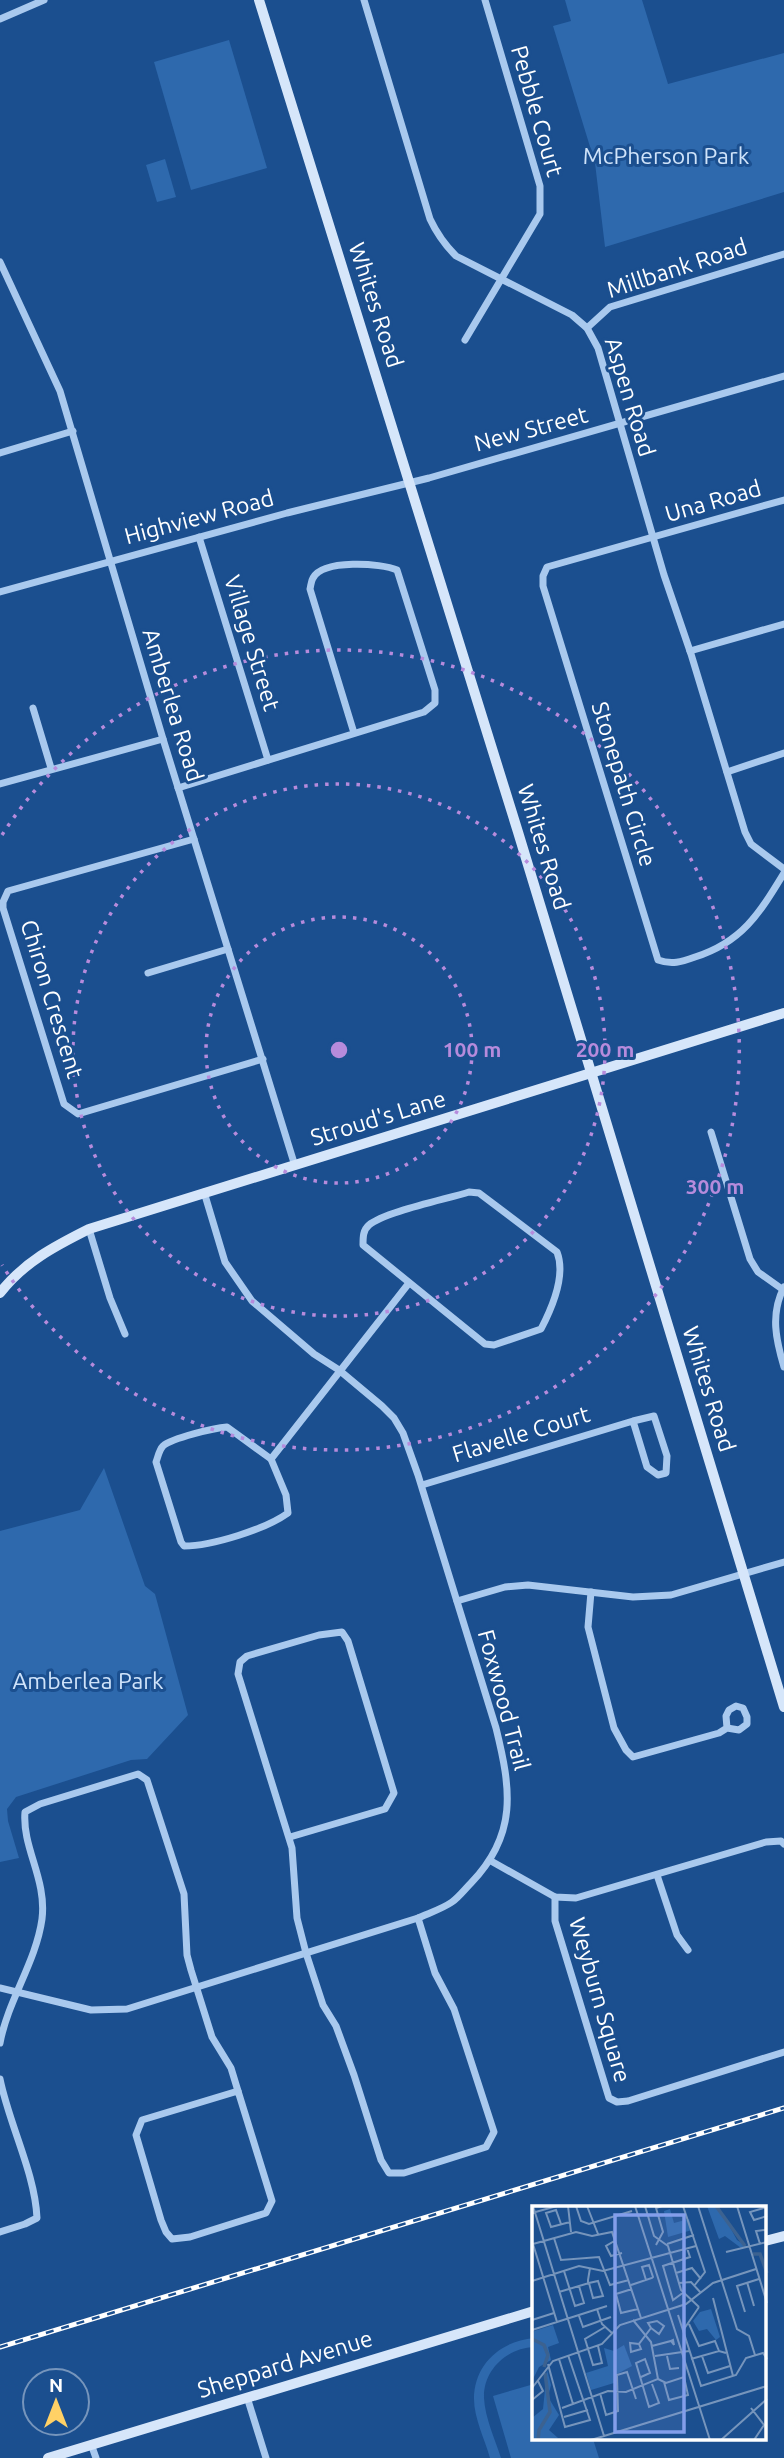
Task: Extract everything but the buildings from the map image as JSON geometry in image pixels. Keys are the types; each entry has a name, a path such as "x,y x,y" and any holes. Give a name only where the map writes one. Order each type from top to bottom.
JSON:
{"main road":[{"name":"Whites Road","path":"259,0 784,1707"},
{"name":"Stroud's Lane","path":"0,1293 12,1277 32,1260 89,1229 784,1013"},
{"path":"766,2241 784,2235"},
{"name":"Sheppard Avenue","path":"48,2458 532,2312"}],"street":[{"path":"0,19 44,0"},
{"name":"Aspen Road","path":"364,0 436,232 456,256 572,314 587,328 598,348 653,539 745,831 751,844 784,871"},
{"name":"Pebble Court","path":"465,340 540,214 540,186 485,0"},
{"name":"Millbank Road","path":"587,328 610,307 784,254"},
{"name":"Amberlea Road","path":"0,262 4,277 47,359 73,432 163,739 295,1166"},
{"name":"New Street","path":"409,483 620,425 784,376"},
{"path":"0,453 73,432"},
{"name":"Highview Road","path":"0,592 409,483"},
{"name":"Una Road","path":"653,539 784,500"},
{"name":"Village Street","path":"199,537 268,760"},
{"name":"Stonepath Circle","path":"653,539 547,567 543,586 658,960 669,964 678,962 732,941 744,930 784,871"},
{"path":"178,788 424,712 435,703 435,690 397,570 385,565 363,564 324,569 313,576 310,589 354,733"},
{"path":"690,651 784,624"},
{"path":"33,708 51,768"},
{"path":"0,783 163,739"},
{"path":"727,772 784,753"},
{"name":"Chiron Crescent","path":"194,839 8,891 3,908 64,1104 78,1114 263,1059"},
{"path":"148,973 228,949"},
{"path":"711,1132 750,1259 758,1272 783,1288 774,1325 784,1367"},
{"name":"Foxwood Trail","path":"0,1988 91,2010 127,2009 418,1919 453,1901 491,1861 504,1833 508,1800 506,1768 496,1728 422,1485 403,1433 394,1418 253,1301 225,1262 204,1192"},
{"path":"468,1192 479,1194 557,1252 560,1261 558,1281 541,1329 494,1345 485,1344 409,1283 363,1245 363,1232 370,1224 384,1217 468,1192"},
{"path":"89,1229 124,1334"},
{"path":"271,1459 409,1283"},
{"path":"654,1416 667,1456 666,1473 658,1475 647,1467 632,1421 654,1416"},
{"name":"Flavelle Court","path":"422,1485 632,1421"},
{"path":"227,1427 271,1459 286,1495 288,1513 274,1523 199,1546 184,1546 156,1462 164,1445 208,1429 227,1427"},
{"path":"457,1601 505,1587 528,1585 633,1597 671,1595 784,1562"},
{"path":"591,1592 588,1627 614,1728 626,1750 633,1757 719,1733 727,1728"},
{"path":"290,1838 385,1809 394,1793 348,1641 342,1632 319,1635 247,1656 240,1662 238,1674 290,1838 297,1918 306,1953 323,2005 336,2025 381,2160 389,2173 404,2173 486,2147 494,2132 454,2009 435,1973 418,1919"},
{"path":"0,2043 2,2029 42,1920 41,1884 24,1826 25,1812 40,1804 138,1774 147,1780 184,1894 187,1955 212,2037 230,2068 238,2091 272,2201 266,2213 190,2237 172,2239 161,2221 136,2135 142,2120 238,2091"},
{"name":"Weyburn Square","path":"491,1861 555,1898 576,1898 766,1842 781,1841 784,1844"},
{"path":"657,1875 677,1935 688,1950"},
{"name":"Weyburn Square","path":"555,1898 555,1921 609,2098 617,2102 628,2101 784,2052"},
{"path":"0,2079 2,2104 34,2193 37,2218 0,2232"},
{"path":"247,2398 266,2458"},
{"path":"92,2444 96,2458"}],"green space":[{"name":"McPherson Park","path":"565,0 642,0 668,84 784,53 784,192 605,247 595,163 553,26 571,21"},
{"path":"229,40 267,168 191,190 154,62"},
{"path":"165,159 176,197 157,202 146,165"},
{"name":"Amberlea Park","path":"104,1468 145,1586 155,1594 188,1715 147,1759 131,1760 16,1797 7,1809 19,1858 0,1862 0,1531 80,1510"},
{"path":"532,2338 532,2347 515,2351 498,2362 485,2388 488,2421 501,2458 490,2458 474,2406 475,2386 484,2365 492,2356 522,2340"},
{"path":"532,2385 532,2440 593,2440 599,2458 511,2458 493,2396"}],"railway":[{"path":"0,2347 784,2108"}]}
